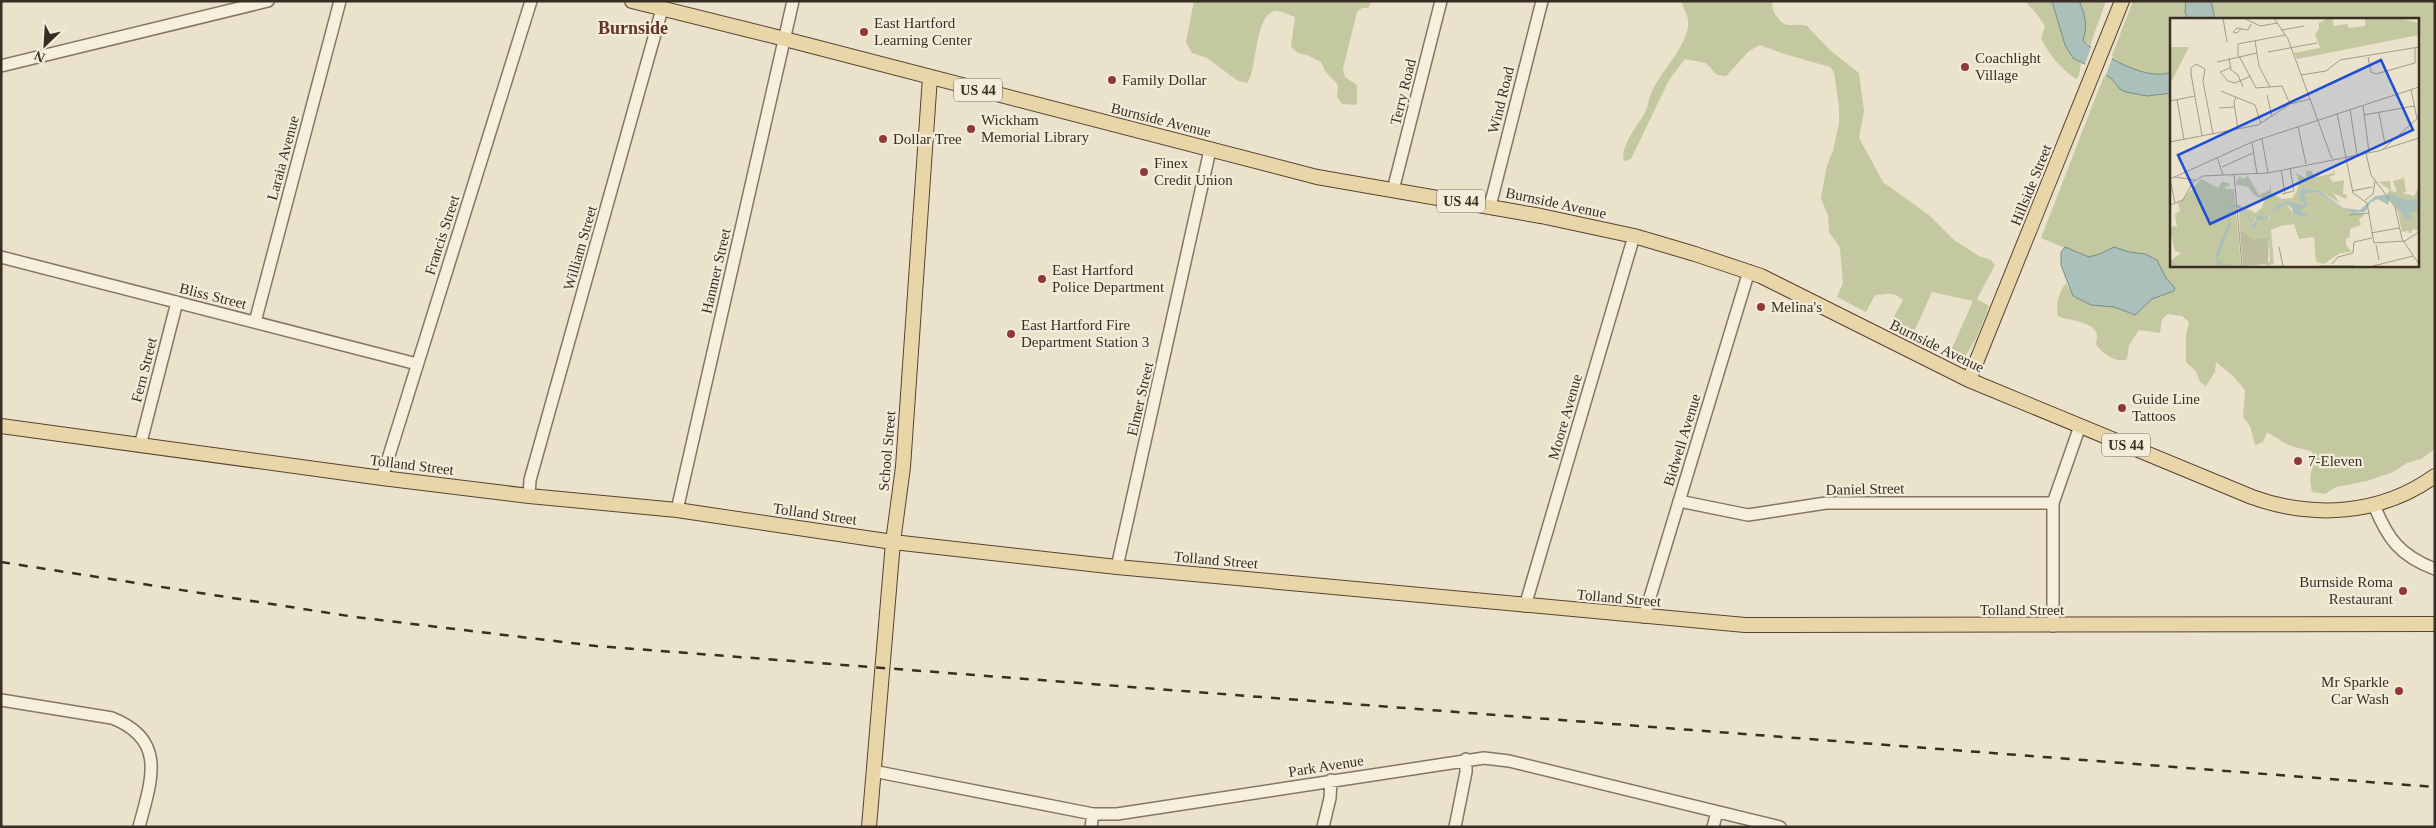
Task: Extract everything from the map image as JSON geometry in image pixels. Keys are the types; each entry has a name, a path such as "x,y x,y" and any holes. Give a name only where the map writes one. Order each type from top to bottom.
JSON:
{"main road":[{"name":"Burnside Avenue","path":"632,1 784,38 1318,177 1490,206 1634,236 1749,271 1969,380 2252,497 2285,507 2314,511 2347,510 2374,505 2404,494 2435,476"},
{"name":"Hillside Street","path":"1969,380 2122,1"},
{"name":"School Street","path":"869,827 893,542 903,467 930,77"},
{"name":"Tolland Street","path":"1,426 382,478 529,496 677,510 893,542 1118,567 1644,617 1745,625 2435,624"}],"street":[{"path":"1,66 268,1"},
{"name":"Laraia Avenue","path":"255,322 340,1"},
{"name":"Francis Street","path":"382,478 531,1"},
{"name":"Hanmer Street","path":"677,510 793,1"},
{"name":"Terry Road","path":"1392,190 1441,1"},
{"name":"Wind Road","path":"1490,206 1542,1"},
{"name":"William Street","path":"529,496 530,480 662,9"},
{"name":"Elmer Street","path":"1118,567 1210,150"},
{"name":"Moore Avenue","path":"1525,606 1634,236"},
{"name":"Bliss Street","path":"1,256 417,364"},
{"name":"Bidwell Avenue","path":"1644,617 1749,271"},
{"name":"Fern Street","path":"140,446 177,302"},
{"path":"2053,626 2053,503 2080,426"},
{"name":"Daniel Street","path":"1679,501 1748,516 1826,503 2053,503"},
{"path":"2374,505 2381,522 2399,549 2419,563 2435,569"},
{"path":"1,700 112,718 126,724 139,734 152,760 150,784 139,827"},
{"name":"Park Avenue","path":"874,771 1093,814 1117,814 1466,759 1484,758 1509,761 1780,827"},
{"path":"1455,827 1466,772 1466,759"},
{"path":"1323,827 1330,798 1331,780"},
{"path":"1713,827 1716,812"},
{"path":"1091,827 1093,814"}],"green space":[{"path":"1194,1 1372,1 1368,8 1362,8 1357,12 1343,69 1345,77 1357,85 1357,103 1355,105 1342,104 1337,97 1338,85 1325,71 1321,62 1298,53 1291,47 1295,17 1283,12 1276,11 1269,14 1264,21 1257,42 1251,76 1247,83 1238,81 1207,58 1192,53 1186,42"},
{"path":"1681,1 1772,1 1777,17 1783,23 1807,26 1831,51 1859,73 1864,111 1859,138 1883,182 1930,216 1954,240 1979,256 1991,260 1995,265 1977,299 1989,306 1976,339 1963,360 1961,361 1949,355 1973,301 1932,292 1912,336 1890,324 1903,300 1896,295 1875,295 1866,312 1837,297 1843,283 1840,248 1829,232 1828,216 1821,198 1827,165 1833,151 1839,123 1839,107 1834,72 1830,67 1760,45 1749,51 1726,76 1717,75 1706,63 1685,59 1669,80 1631,159 1624,161 1623,155 1626,144 1645,113 1652,91 1682,44 1685,36 1688,21"},
{"path":"2025,1 2052,1 2073,58 2081,63 2079,76 2076,79 2060,66 2048,50 2041,38 2045,26"},
{"path":"2079,1 2106,1 2090,46 2083,40 2085,20"},
{"path":"2133,1 2435,1 2435,449 2421,459 2407,463 2393,472 2367,481 2336,487 2325,494 2312,492 2311,475 2316,459 2311,451 2290,446 2267,432 2263,442 2255,445 2250,426 2243,417 2245,390 2233,376 2216,362 2215,372 2206,386 2200,382 2196,371 2186,362 2186,335 2189,322 2182,316 2168,314 2162,319 2160,333 2139,330 2129,345 2127,359 2119,360 2107,355 2096,345 2097,335 2091,327 2058,316 2058,299 2066,283 2073,296 2089,304 2114,307 2133,315 2139,312 2065,248 2041,238"}],"water":[{"path":"2052,1 2079,1 2085,20 2083,40 2087,45 2128,67 2140,71 2151,74 2170,72 2170,93 2147,96 2126,92 2120,89 2111,78 2073,58 2065,45"},
{"path":"2186,1 2211,1 2215,18 2188,18 2185,12"},
{"path":"2065,247 2089,257 2114,247 2129,252 2145,254 2157,260 2166,278 2175,288 2174,291 2152,299 2135,315 2114,307 2091,305 2073,296 2061,265 2061,252"}],"pier":[{"path":"2092,45 2113,56 2105,77 2084,67"}],"railway":[{"path":"1,562 355,617 596,646 2435,787"}],"place":[{"name":"East Hartford Learning Center","path":"864,32"},
{"name":"Coachlight Village","path":"1965,67"},
{"name":"Family Dollar","path":"1112,80"},
{"name":"Wickham Memorial Library","path":"971,129"},
{"name":"Dollar Tree","path":"883,139"},
{"name":"Finex Credit Union","path":"1144,172"},
{"name":"East Hartford Police Department","path":"1042,279"},
{"name":"Melina's","path":"1761,307"},
{"name":"East Hartford Fire Department Station 3","path":"1011,334"},
{"name":"Guide Line Tattoos","path":"2122,408"},
{"name":"7-Eleven","path":"2298,461"},
{"name":"Burnside Roma Restaurant","path":"2403,591"},
{"name":"Mr Sparkle Car Wash","path":"2399,691"}],"district":[{"name":"Burnside","path":"633,28"}]}
